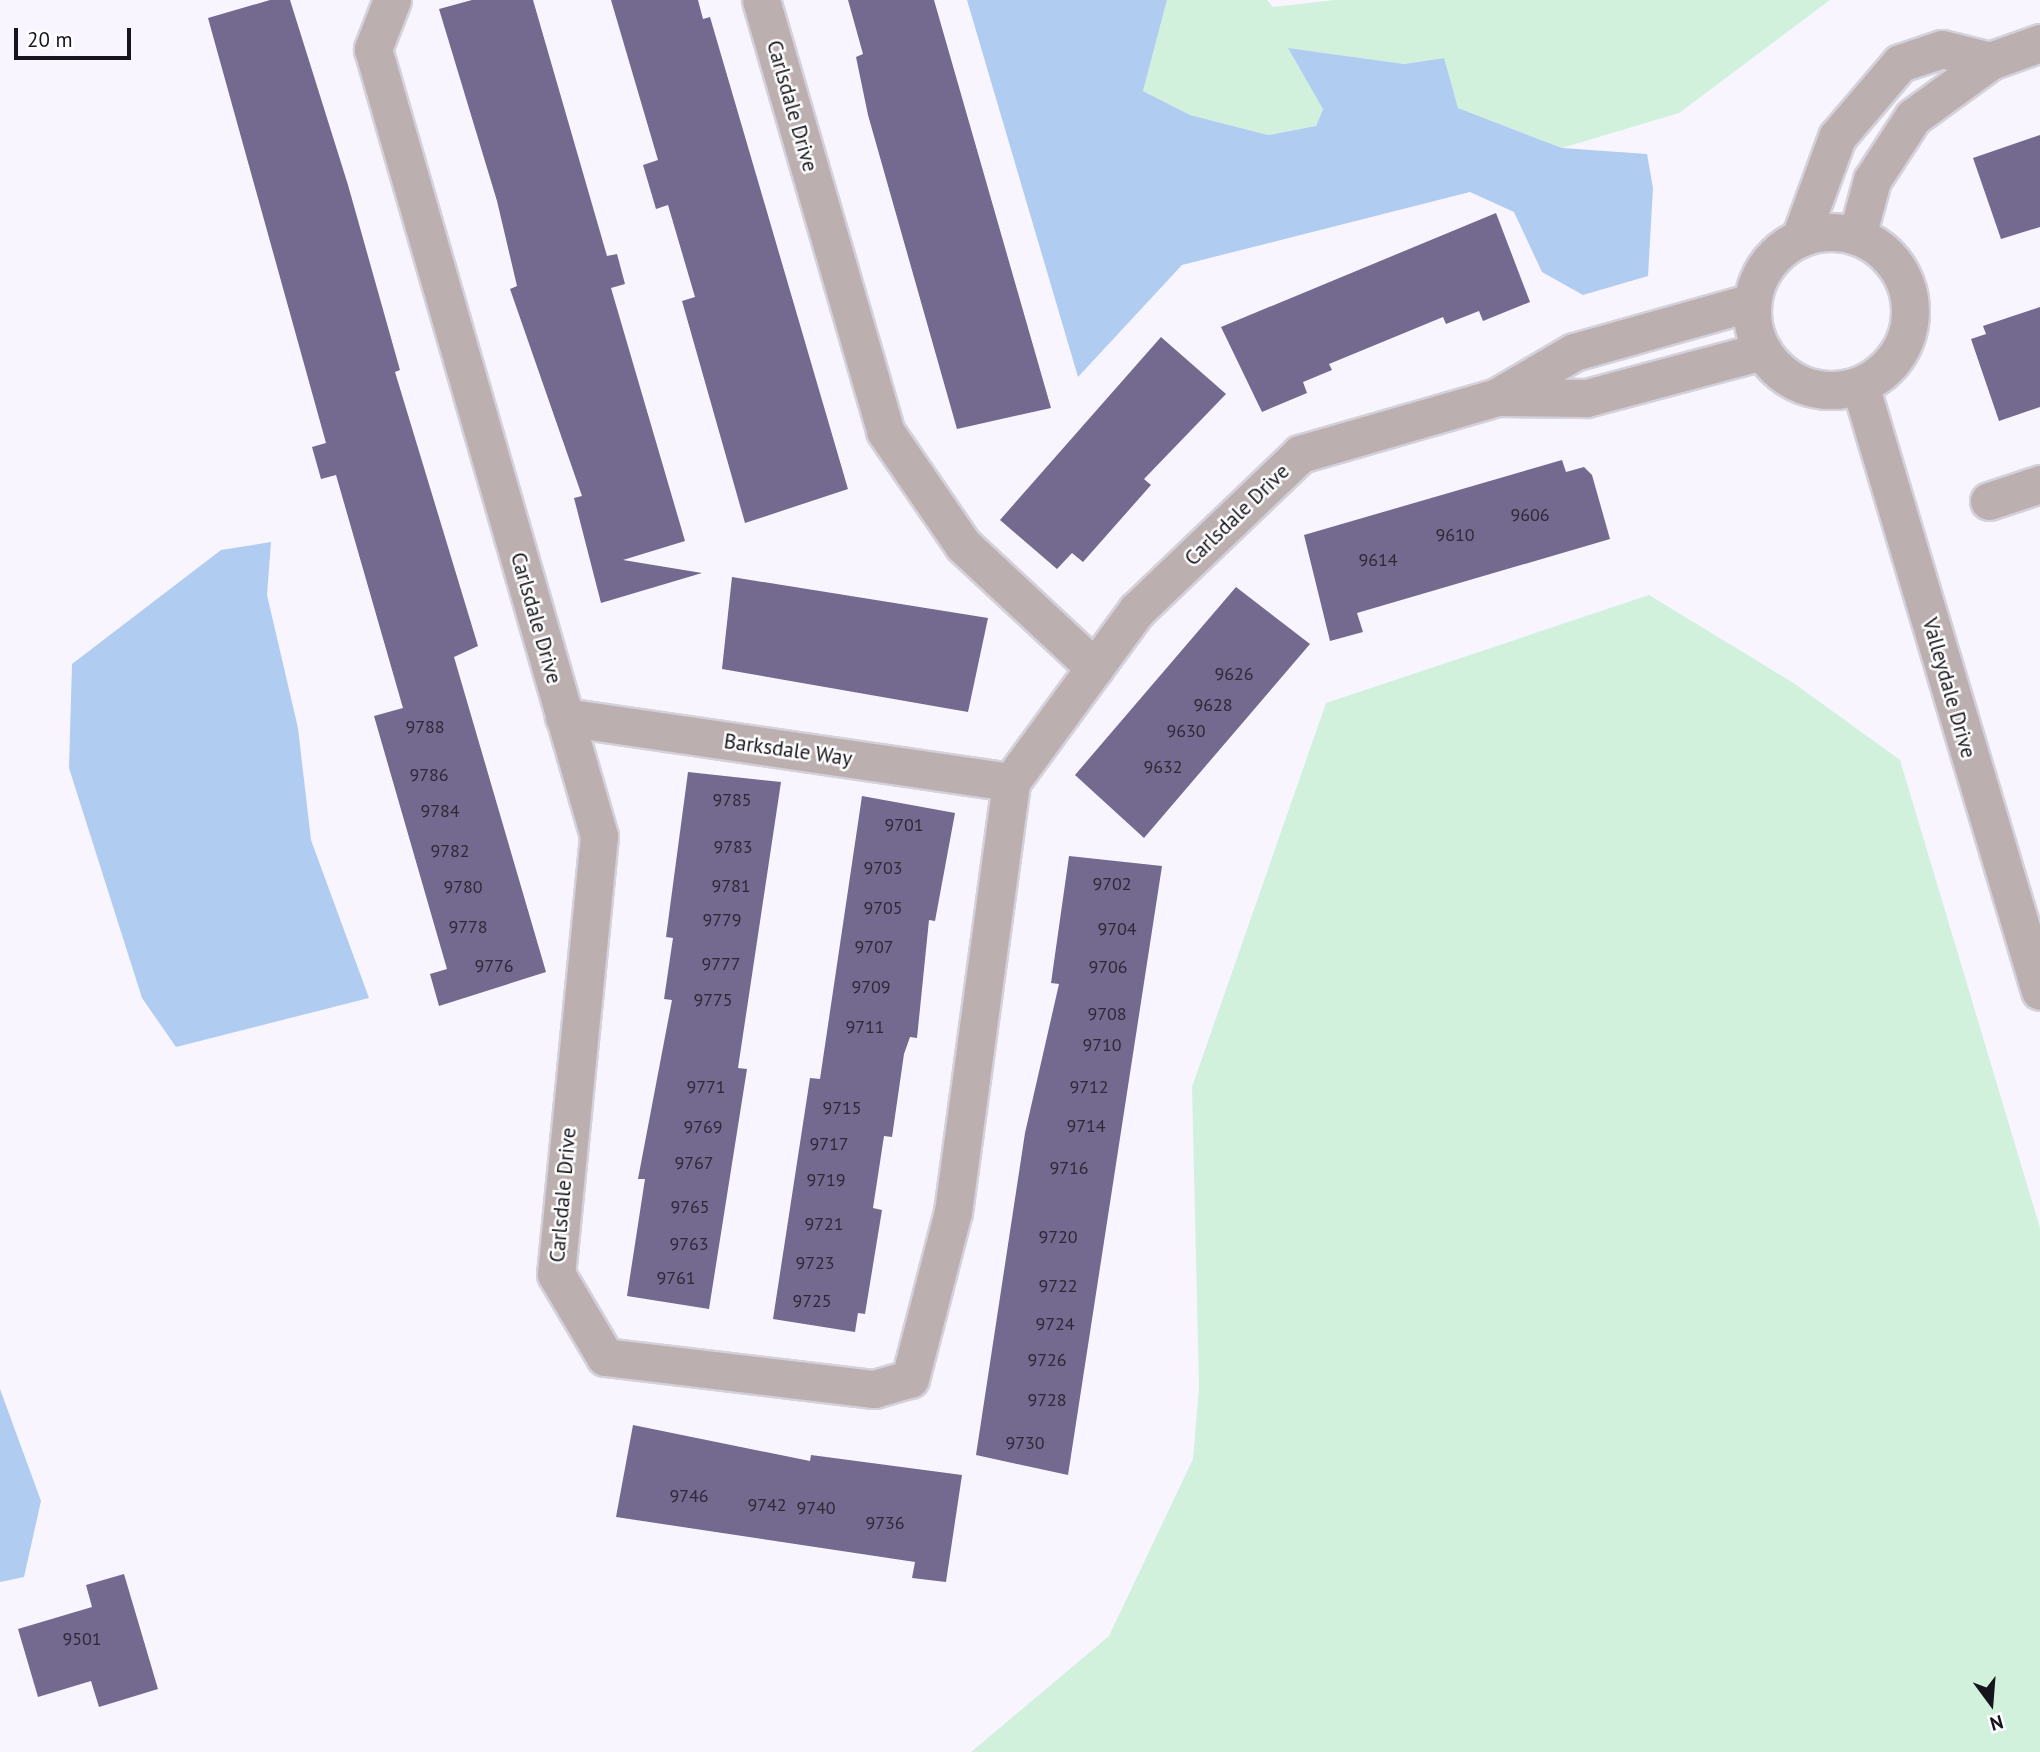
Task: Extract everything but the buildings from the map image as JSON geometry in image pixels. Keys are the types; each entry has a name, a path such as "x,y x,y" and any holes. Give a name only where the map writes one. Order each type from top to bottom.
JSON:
{"street":[{"name":"Carlsdale Drive","path":"393,0 373,49 599,836 556,1275 605,1357 874,1389 910,1379 953,1212 1011,782 1137,610 1300,454 1497,397 1574,352 1752,302"},
{"name":"Carlsdale Drive","path":"761,0 885,432 963,545 1095,668"},
{"path":"1857,236 1872,180 1905,127 1929,101 1990,61 2040,43"},
{"path":"1800,238 1857,236 1895,264 1911,309 1897,355 1860,385 1816,388 1795,382 1763,351 1752,302 1768,263 1800,238 1824,164 1868,94 1900,63 1924,52 1942,50 1990,61"},
{"path":"1868,94 1905,127"},
{"path":"1626,337 1639,384"},
{"name":"Carlsdale Drive","path":"1497,397 1586,398 1763,351"},
{"name":"Valleydale Drive","path":"1860,385 2040,991"},
{"path":"1989,501 2040,484"},
{"name":"Barksdale Way","path":"565,717 1011,782"}],"green space":[{"path":"1167,0 1267,0 1273,7 1335,0 1830,0 1679,113 1562,148 1458,108 1443,58 1404,64 1288,48 1323,108 1316,126 1268,135 1190,115 1143,91"},
{"path":"1649,595 1795,684 1900,760 2040,1228 2040,1752 971,1752 1109,1636 1193,1459 1199,1387 1192,1087 1326,703"}],"water":[{"path":"967,0 1167,0 1143,91 1190,115 1268,135 1316,126 1323,109 1288,48 1404,64 1444,58 1458,108 1562,148 1647,154 1653,188 1648,276 1583,295 1542,272 1514,212 1470,192 1182,265 1078,377"},
{"path":"271,542 267,595 298,728 311,840 369,998 176,1047 142,998 69,768 72,664 221,550"},
{"path":"0,1389 41,1501 24,1577 0,1582"}]}
